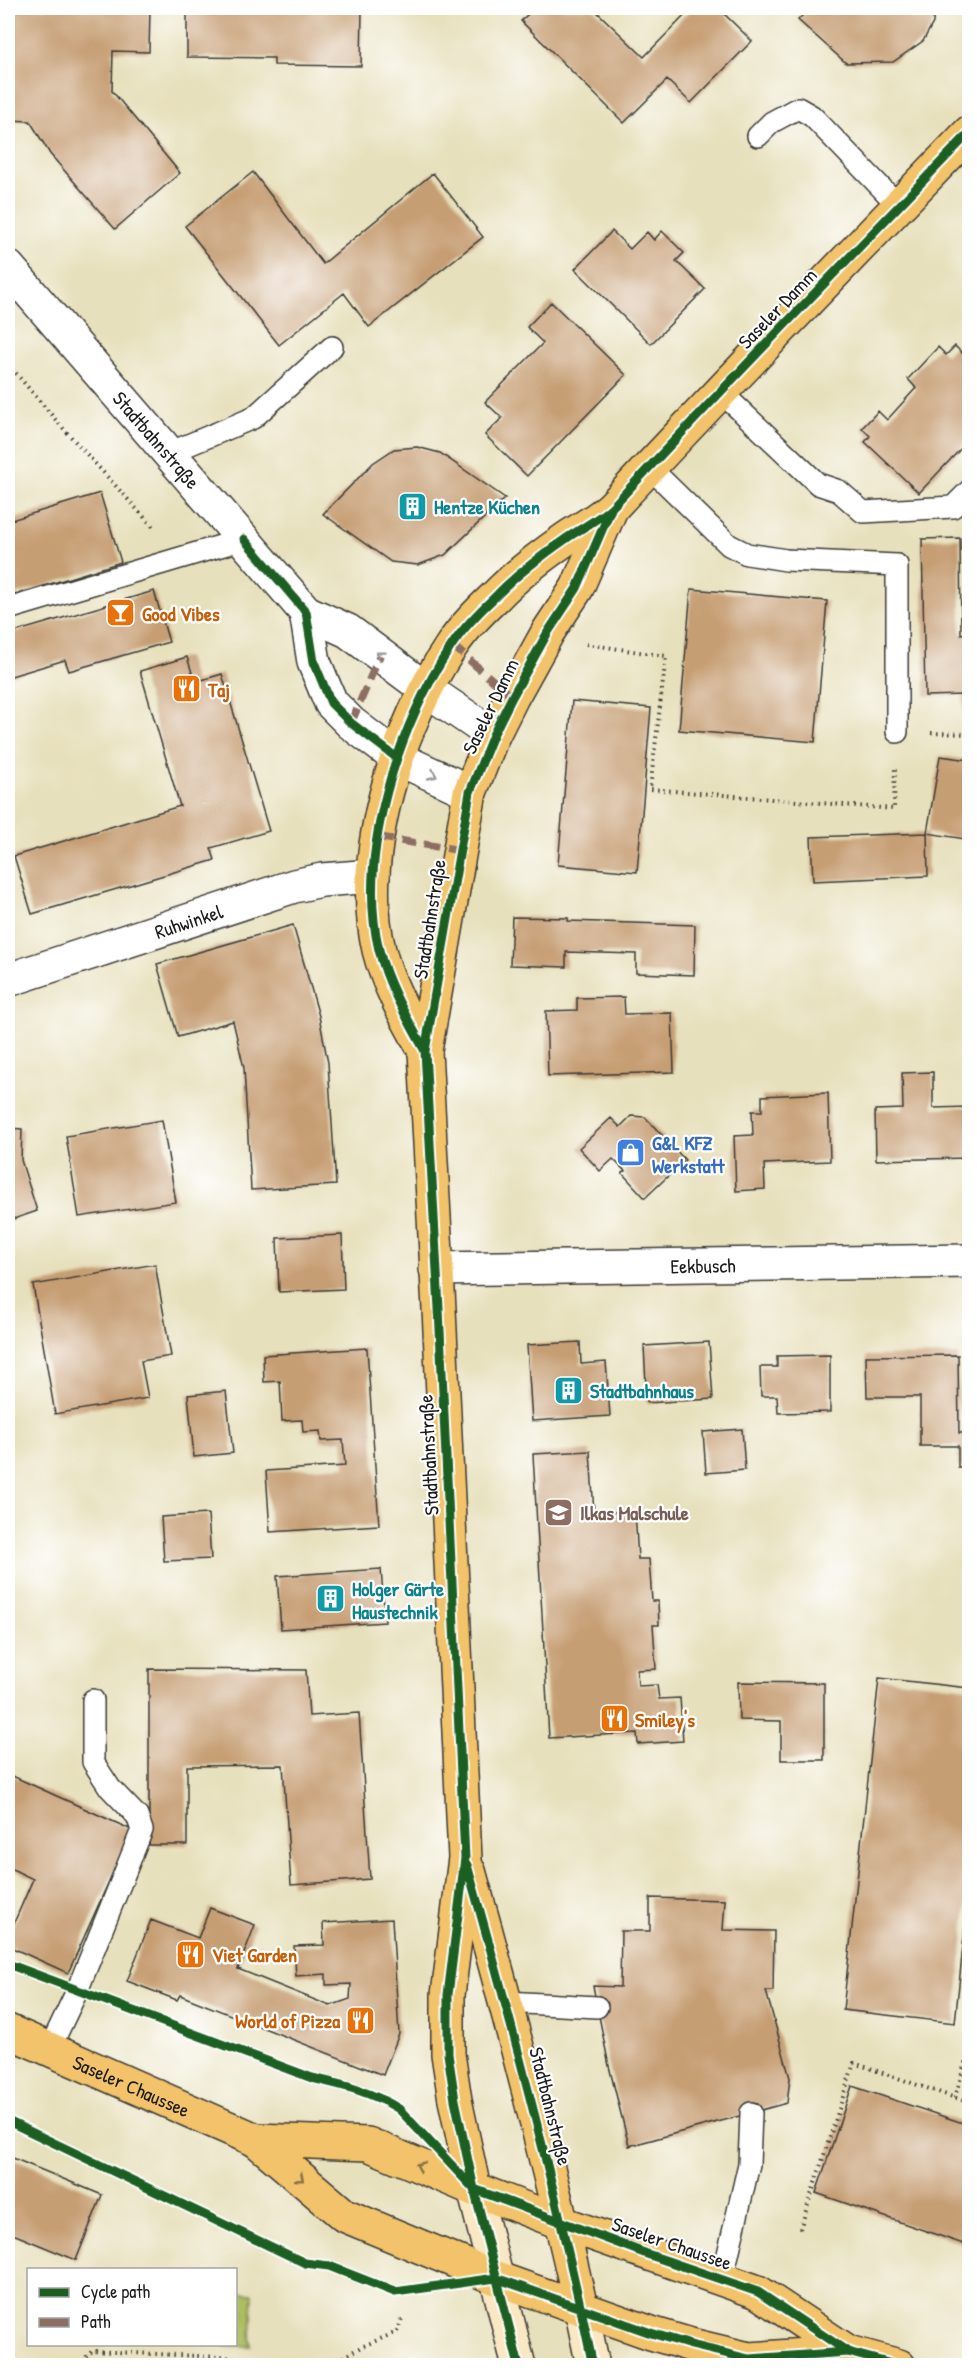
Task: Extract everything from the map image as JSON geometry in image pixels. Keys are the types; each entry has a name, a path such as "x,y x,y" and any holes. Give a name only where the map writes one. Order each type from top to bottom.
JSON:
{"main road":[{"name":"Saseler Damm","path":"397,758 412,719 452,645 495,597 533,561 610,508 969,132"},
{"name":"Saseler Damm","path":"470,792 493,735 548,632 576,588 610,508"},
{"name":"Stadtbahnstraße","path":"397,758 384,800 373,876 379,947 397,1001 425,1050"},
{"name":"Stadtbahnstraße","path":"470,792 425,1050 465,1858 447,1995 448,2054 455,2100 474,2189 519,2366"},
{"name":"Stadtbahnstraße","path":"465,1858 506,2002 562,2223 593,2366"},
{"name":"Saseler Chaussee","path":"8,2031 256,2140 344,2215 496,2278 739,2362 848,2352"},
{"name":"Saseler Chaussee","path":"256,2140 368,2144 562,2223 758,2292 848,2352 899,2366"}],"street":[{"name":"Stadtbahnstraße","path":"8,267 306,612 348,631 427,690 493,735"},
{"path":"306,612 314,662 332,703 351,723 397,758 470,792"},
{"name":"Ruhwinkel","path":"8,980 294,886 322,880 373,876"},
{"name":"Eekbusch","path":"436,1269 969,1261"}],"lane":[{"path":"758,136 772,122 798,108 812,116 899,206"},
{"path":"169,453 253,418 332,347"},
{"path":"721,392 818,484 838,491 863,512 953,507 969,490"},
{"path":"649,467 729,544 747,554 786,560 897,565 897,732"},
{"path":"8,609 244,539"},
{"path":"49,2050 77,1990 142,1830 137,1816 110,1788 93,1762 93,1700"},
{"path":"506,2002 597,2007"},
{"path":"722,2280 748,2164 751,2113"}],"path":[{"path":"8,364 151,527 161,532"},
{"path":"548,632 589,646 666,656 650,789 894,809 897,732"},
{"path":"955,2098 969,2045"},
{"path":"800,2229 854,2063 969,2103"},
{"path":"327,2366 361,2347 397,2332 402,2318"},
{"path":"78,2366 92,2351 262,2359 262,2366"}],"green space":[{"path":"237,2293 253,2294 251,2346 237,2346"}],"building":[{"path":"8,8 150,8 149,52 113,51 112,91 180,173 115,229 50,154 30,121 8,120"},
{"path":"187,8 362,8 361,66 274,65 274,58 187,57"},
{"path":"397,8 460,8 460,12 397,12"},
{"path":"534,8 593,8 644,57 692,8 718,8 752,41 691,103 667,80 624,123 521,21"},
{"path":"810,8 934,8 933,23 923,41 893,62 846,63 798,20"},
{"path":"253,172 323,264 433,173 483,237 369,327 344,293 279,345 185,226"},
{"path":"612,231 630,249 647,232 654,240 662,231 684,253 676,261 705,289 651,344 575,269"},
{"path":"551,302 626,375 527,476 485,435 502,418 485,402 543,343 527,327"},
{"path":"969,345 969,440 919,493 865,442 870,436 862,428 878,411 887,420 916,388 908,379 938,347 946,355 955,346 962,353"},
{"name":"Hentze Küchen","path":"417,447 440,453 505,498 445,555 418,565 391,562 323,514 373,463 394,449"},
{"path":"100,493 121,562 8,597 8,521"},
{"path":"960,538 961,634 969,633 969,711 963,711 963,695 925,696 922,539"},
{"path":"691,589 827,601 815,742 679,730"},
{"name":"Good Vibes","path":"154,591 169,642 69,671 65,660 8,677 8,634"},
{"path":"187,657 195,682 222,674 269,831 211,848 215,860 32,914 14,856 180,806 140,671"},
{"path":"572,701 651,708 637,872 558,865"},
{"path":"940,756 969,760 969,814 965,839 927,833"},
{"path":"927,833 928,876 813,881 811,837"},
{"path":"512,917 695,925 694,975 636,973 636,954 566,952 566,967 510,965"},
{"path":"293,925 319,1016 328,1063 336,1185 251,1190 244,1068 233,1021 178,1037 157,964"},
{"path":"624,997 625,1014 672,1013 674,1072 548,1076 546,1011 577,1010 577,998"},
{"path":"933,1072 933,1108 969,1107 969,1158 876,1160 875,1110 903,1109 902,1073"},
{"path":"828,1093 830,1161 764,1164 765,1189 736,1191 734,1136 753,1135 752,1111 762,1111 762,1096"},
{"name":"G&L KFZ Werkstatt","path":"631,1116 645,1117 685,1160 645,1198 622,1173 625,1171 613,1159 600,1171 579,1148 611,1118 620,1127"},
{"path":"162,1120 176,1202 79,1217 66,1136"},
{"path":"8,1128 22,1129 21,1160 37,1211 8,1221"},
{"path":"342,1235 344,1289 279,1292 277,1238"},
{"path":"155,1264 171,1356 141,1361 148,1398 55,1414 33,1285"},
{"name":"Stadtbahnhaus","path":"580,1342 581,1364 606,1362 610,1416 532,1421 527,1345"},
{"path":"709,1342 713,1399 647,1403 644,1346"},
{"path":"367,1348 379,1525 270,1532 266,1471 345,1466 343,1440 321,1441 320,1431 303,1432 302,1420 282,1421 280,1381 264,1382 263,1355"},
{"path":"830,1355 830,1412 778,1413 777,1396 761,1396 760,1367 777,1367 777,1356"},
{"path":"958,1355 959,1433 969,1433 969,1467 958,1467 958,1446 920,1446 920,1397 867,1397 866,1356"},
{"path":"226,1391 233,1453 194,1457 188,1395"},
{"path":"742,1429 745,1470 706,1473 703,1432"},
{"path":"590,1451 594,1513 635,1511 638,1559 649,1559 652,1601 658,1601 659,1625 653,1625 656,1669 637,1670 638,1686 657,1685 659,1699 680,1698 683,1741 638,1744 637,1733 549,1738 533,1454"},
{"path":"208,1514 211,1559 164,1561 161,1517"},
{"name":"Holger Gärte Haustechnik","path":"381,1569 385,1622 281,1629 277,1576"},
{"path":"149,1669 306,1670 309,1716 359,1713 370,1879 291,1885 283,1765 187,1766 187,1845 149,1845"},
{"path":"879,1678 969,1688 969,1888 955,2023 843,2010"},
{"path":"738,1682 824,1683 824,1760 781,1760 781,1721 739,1720"},
{"path":"8,1774 132,1830 68,1973 8,1946 8,1937 33,1879 8,1867"},
{"path":"650,1898 725,1900 723,1930 774,1931 773,1991 766,1991 790,2078 787,2103 629,2146 609,2066 593,1986 620,1987 621,1931 650,1931"},
{"path":"210,1908 255,1925 238,1969 330,2006 350,1999 351,1984 326,1985 326,1974 296,1976 294,1946 324,1945 323,1923 392,1919 399,2034 383,2075 180,1995 177,2000 127,1981 151,1920 198,1938"},
{"path":"852,2086 969,2125 969,2246 816,2193"},
{"path":"8,2156 102,2195 76,2260 8,2232"}],"marked path":[{"path":"452,645 512,697"},
{"path":"351,723 380,655"},
{"path":"378,837 458,850"}],"cycle path":[{"path":"425,1051 387,976 379,950 373,913 373,873 378,832 387,791 415,712 433,677 457,638 478,614 530,566 610,509 970,132"},
{"path":"519,2366 474,2189 455,2100 448,2054 448,1995 465,1858 425,1051 470,792 493,735 548,632 577,588 611,509"},
{"path":"244,539 306,612 314,662 331,703 351,723 397,758"},
{"path":"467,1865 534,2114 593,2366"},
{"path":"8,1964 312,2078 346,2086 378,2098 399,2109 474,2189 647,2254 758,2292 848,2352 899,2366"},
{"path":"8,2121 305,2263 329,2266 395,2292 496,2278 651,2333 749,2359 848,2352"}],"place":[{"name":"Hentze Küchen","path":"413,506"},
{"name":"Good Vibes","path":"121,613"},
{"name":"Taj","path":"187,689"},
{"name":"G&L KFZ Werkstatt","path":"631,1153"},
{"name":"Stadtbahnhaus","path":"569,1390"},
{"name":"Ilkas Malschule","path":"559,1512"},
{"name":"Holger Gärte Haustechnik","path":"331,1599"},
{"name":"Smiley's","path":"614,1719"},
{"name":"Viet Garden","path":"191,1954"},
{"name":"World of Pizza","path":"361,2020"}]}
